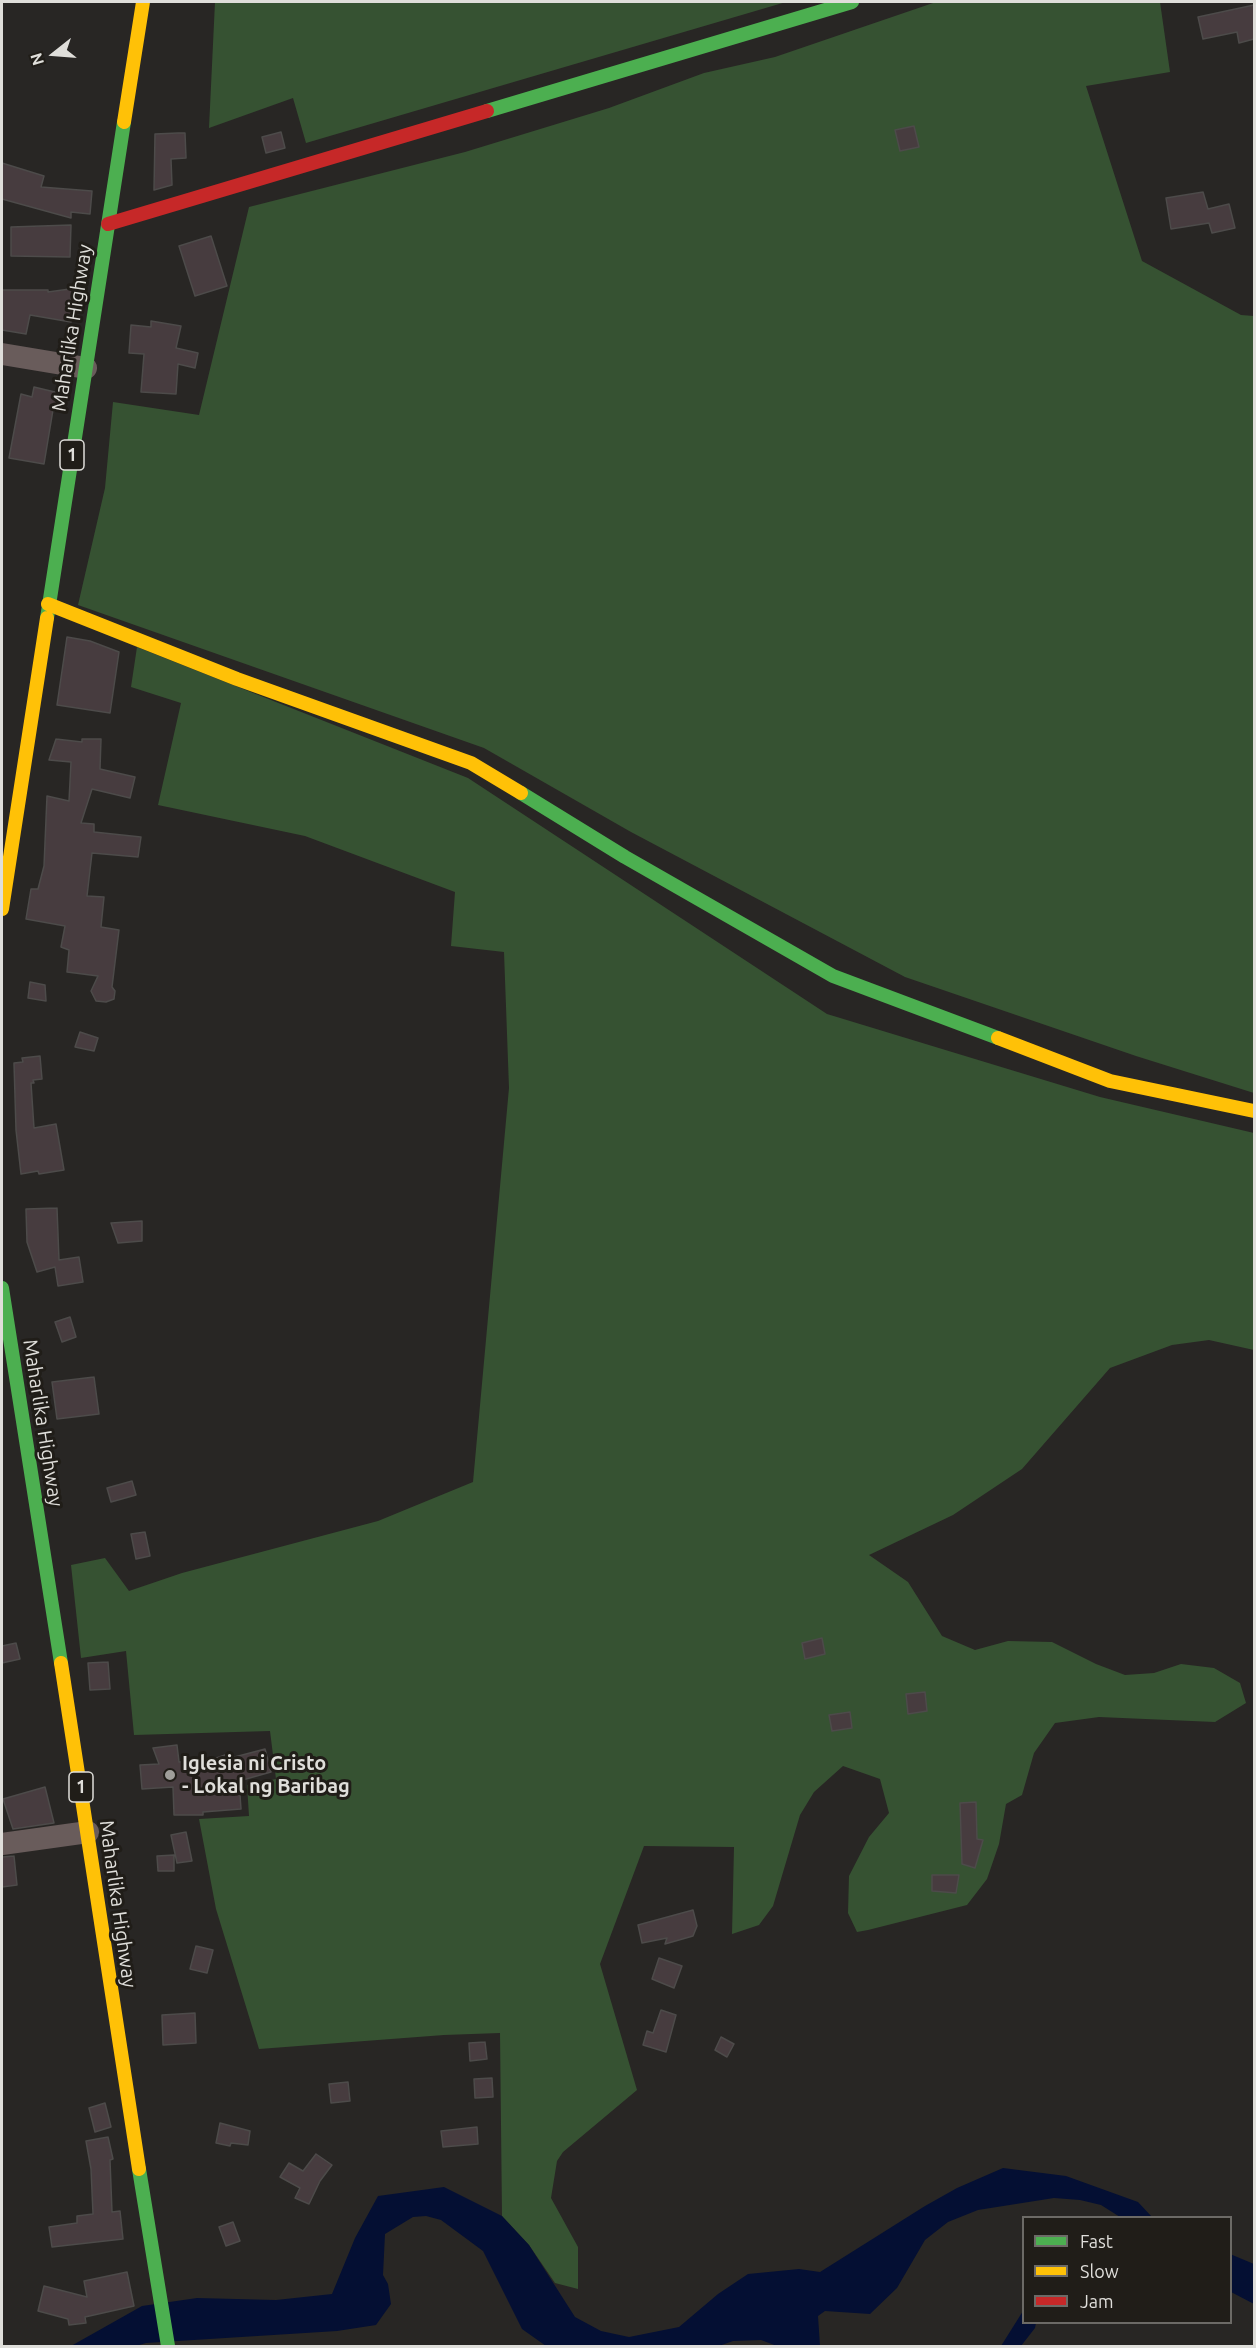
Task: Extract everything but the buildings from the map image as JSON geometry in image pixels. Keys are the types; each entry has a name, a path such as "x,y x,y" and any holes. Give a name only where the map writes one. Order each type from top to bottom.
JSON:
{"main road":[{"name":"Maharlika Highway","path":"2,909 11,770 48,604 143,2"},
{"path":"108,224 852,2"},
{"path":"48,604 237,679 471,763 625,857 833,976 1110,1081 1254,1111"},
{"name":"Maharlika Highway","path":"2,1288 88,1832 108,1976 168,2346"}],"street":[{"path":"2,354 86,368"},
{"path":"2,1844 88,1832"}],"green space":[{"path":"215,2 786,2 306,143 293,98 209,128"},
{"path":"936,2 1160,2 1170,72 1086,86 1142,261 1241,315 1254,316 1254,1093 1136,1056 905,977 631,832 484,748 78,605 105,488 113,402 199,415 249,207 465,152 609,108 704,73 775,57"},
{"path":"137,647 468,778 827,1014 1100,1097 1254,1133 1254,1350 1209,1340 1172,1345 1110,1368 1022,1469 953,1515 869,1555 908,1582 942,1636 975,1650 1008,1641 1052,1642 1096,1664 1125,1675 1154,1673 1181,1664 1214,1668 1240,1683 1246,1703 1215,1722 1099,1717 1055,1723 1034,1753 1022,1795 1006,1804 999,1844 987,1879 967,1905 868,1930 857,1932 848,1913 849,1876 869,1837 889,1813 880,1779 843,1766 814,1792 800,1815 773,1906 759,1925 732,1934 734,1847 644,1846 600,1964 637,2090 563,2152 557,2161 551,2198 578,2247 578,2289 555,2283 529,2245 502,2216 500,2033 259,2049 216,1909 199,1819 249,1816 247,1785 276,1779 270,1731 134,1735 126,1651 81,1658 71,1565 105,1558 129,1591 182,1573 378,1521 473,1482 509,1088 504,952 451,946 455,892 305,836 158,805 181,703 131,687"}],"water":[{"path":"1003,2168 1066,2176 1138,2202 1151,2216 1118,2216 1101,2205 1080,2200 1054,2198 978,2210 948,2222 925,2240 897,2288 870,2314 825,2311 818,2316 820,2346 777,2346 761,2340 733,2341 719,2346 546,2346 522,2329 483,2251 441,2220 426,2216 413,2217 385,2234 383,2275 388,2284 391,2304 376,2325 337,2331 146,2343 136,2346 71,2346 142,2306 197,2298 276,2300 332,2294 355,2238 378,2196 444,2187 502,2216 529,2245 575,2317 601,2331 629,2337 679,2327 718,2294 748,2274 799,2269 820,2272 957,2188"},
{"path":"1232,2255 1254,2264 1254,2304 1232,2293"},
{"path":"1022,2313 1022,2324 1036,2324 1021,2346 1001,2346"}],"traffic: fast":[{"path":"487,111 852,2"},
{"path":"47,618 124,122"},
{"path":"521,793 625,857 833,976 998,1038"},
{"path":"2,1288 61,1663"},
{"path":"139,2169 168,2346"}],"traffic: slow":[{"path":"124,122 143,2"},
{"path":"48,604 237,679 471,763 521,793"},
{"path":"2,909 47,618"},
{"path":"998,1038 1110,1081 1254,1111"},
{"path":"61,1663 139,2169"}],"traffic: jam":[{"path":"108,224 487,111"}],"place":[{"name":"Iglesia ni Cristo - Lokal ng Baribag","path":"170,1775"}]}
